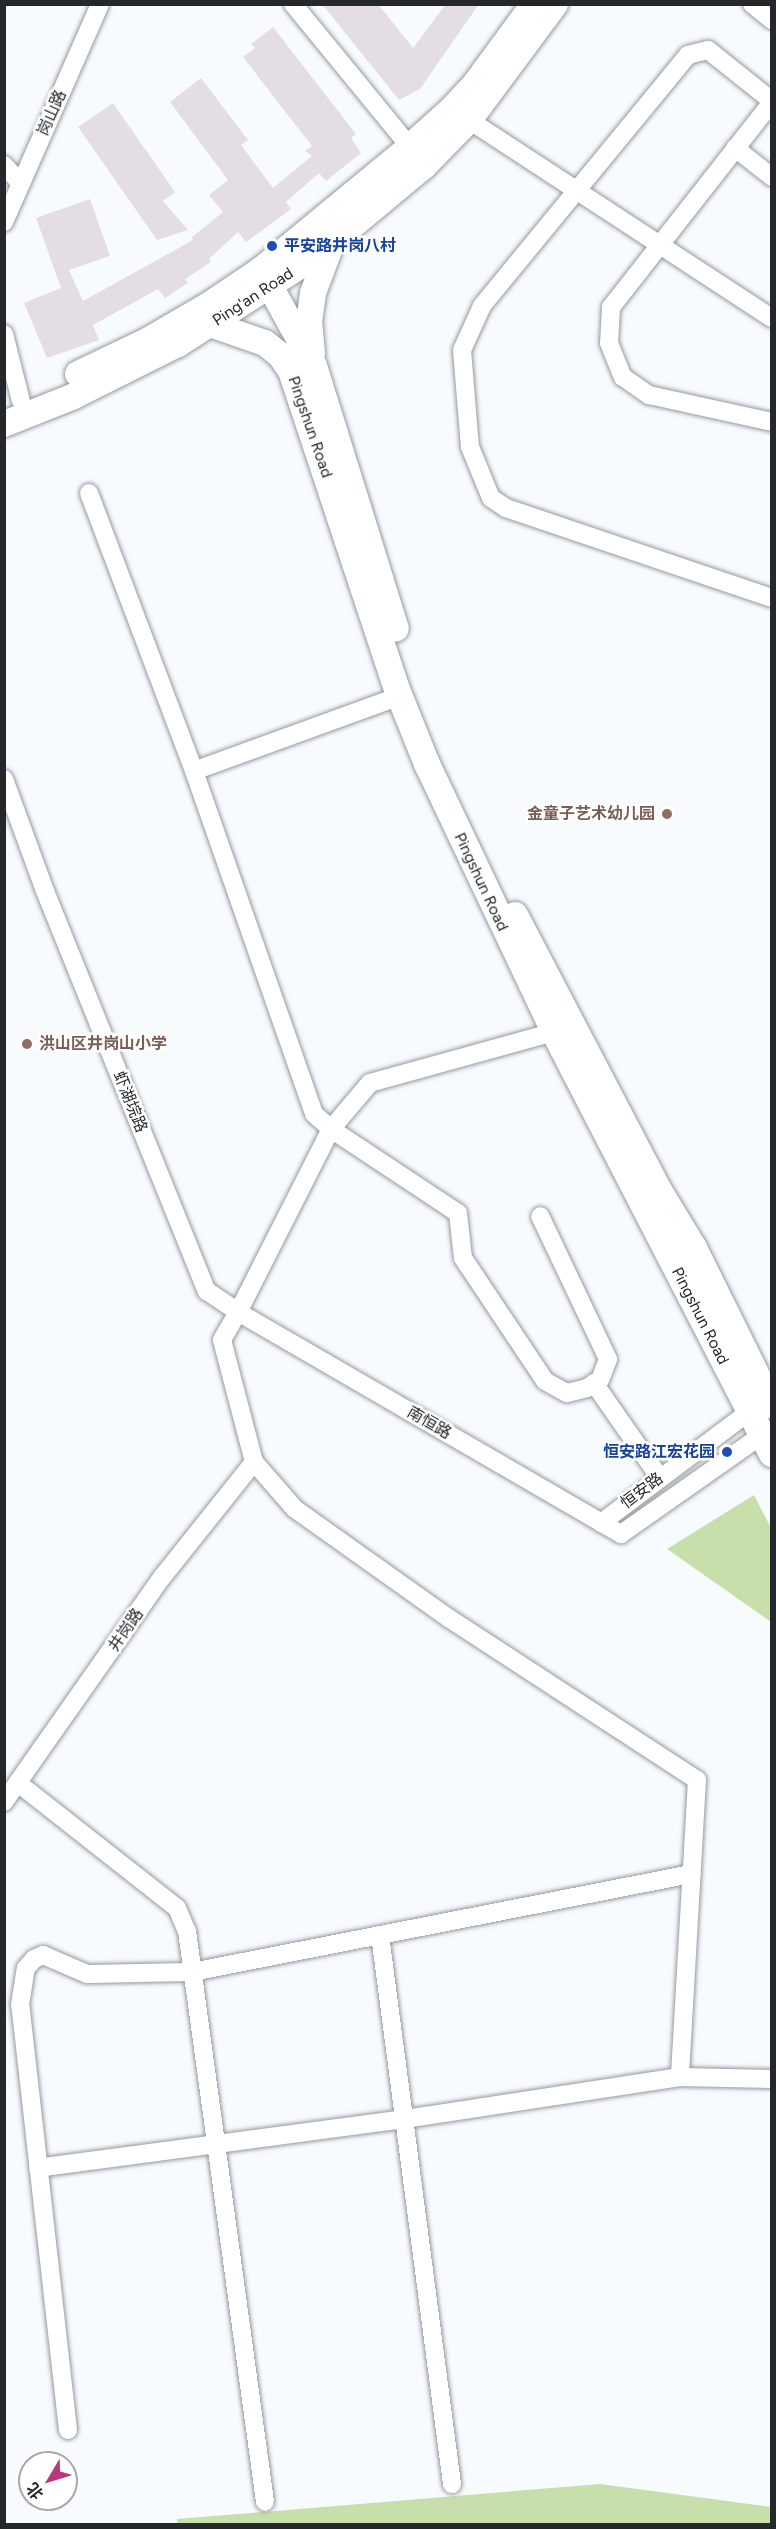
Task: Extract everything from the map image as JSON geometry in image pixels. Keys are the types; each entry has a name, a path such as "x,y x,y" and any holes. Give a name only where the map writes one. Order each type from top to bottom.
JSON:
{"main road":[{"name":"Ping'an Road","path":"4,424 72,397 133,368 210,324 266,279 476,83 534,4"},
{"name":"Ping'an Road","path":"13,404 148,340 332,242 424,166 469,120 555,4"},
{"path":"314,366 310,345 310,312 313,293 332,242"},
{"name":"Pingshun Road","path":"266,279 314,366 407,665 465,810 500,885 631,1137 660,1192 694,1248 765,1404 768,1439"},
{"name":"Pingshun Road","path":"210,324 265,344 280,355 291,371 400,696 452,821 554,1032 765,1404"}],"street":[{"name":"岗山路","path":"4,222 100,4"},
{"path":"293,4 410,147"},
{"path":"752,4 771,20"},
{"path":"771,422 649,395 624,377 609,343 611,307 771,101 708,50 688,55 482,306 462,350 470,447 491,498 506,508 771,598"},
{"path":"469,120 771,318"},
{"path":"735,148 771,177"},
{"path":"4,165 21,184"},
{"path":"4,334 13,404"},
{"path":"89,493 194,771 314,1114 331,1129 458,1213 462,1258 544,1381 567,1393 586,1388 600,1380 608,1359 540,1216"},
{"path":"194,771 400,696"},
{"name":"虾湖垸路","path":"4,779 45,891 207,1291 238,1312"},
{"path":"554,1032 370,1083 331,1129 222,1340 254,1462 295,1509 450,1619 697,1780 680,2077"},
{"name":"南恒路","path":"238,1312 621,1534"},
{"path":"594,1383 660,1478"},
{"name":"恒安路","path":"601,1523 765,1404"},
{"name":"恒安路","path":"621,1534 768,1439"},
{"name":"井岗路","path":"4,1802 163,1576 254,1462"},
{"path":"18,1783 177,1908 187,1931 265,2502"},
{"path":"68,2430 20,2005 26,1968 43,1955 87,1974 192,1972 691,1874"},
{"path":"380,1935 452,2484"},
{"path":"38,2168 404,2119 680,2077 771,2079"}],"green space":[{"path":"754,1495 771,1528 771,1622 667,1549"},
{"path":"600,2484 771,2507 771,2524 178,2524 177,2519"}],"building":[{"path":"322,4 378,4 413,48 446,4 479,4 420,89 399,100"},
{"path":"273,27 356,134 351,138 361,153 326,181 319,173 286,202 291,209 246,242 238,232 209,259 211,262 185,279 188,283 165,298 158,289 93,325 99,340 47,358 24,303 61,288 36,218 90,199 110,256 69,270 83,301 193,240 192,237 223,212 209,195 228,180 170,102 201,78 248,140 241,145 273,188 312,156 305,151 312,146 243,57 255,48 251,44"},
{"path":"113,103 175,192 163,201 188,230 157,240 78,127"}],"place":[{"name":"平安路井岗八村","path":"272,246"},
{"name":"金童子艺术幼儿园","path":"667,814"},
{"name":"洪山区井岗山小学","path":"27,1044"},
{"name":"恒安路江宏花园","path":"727,1452"}]}
